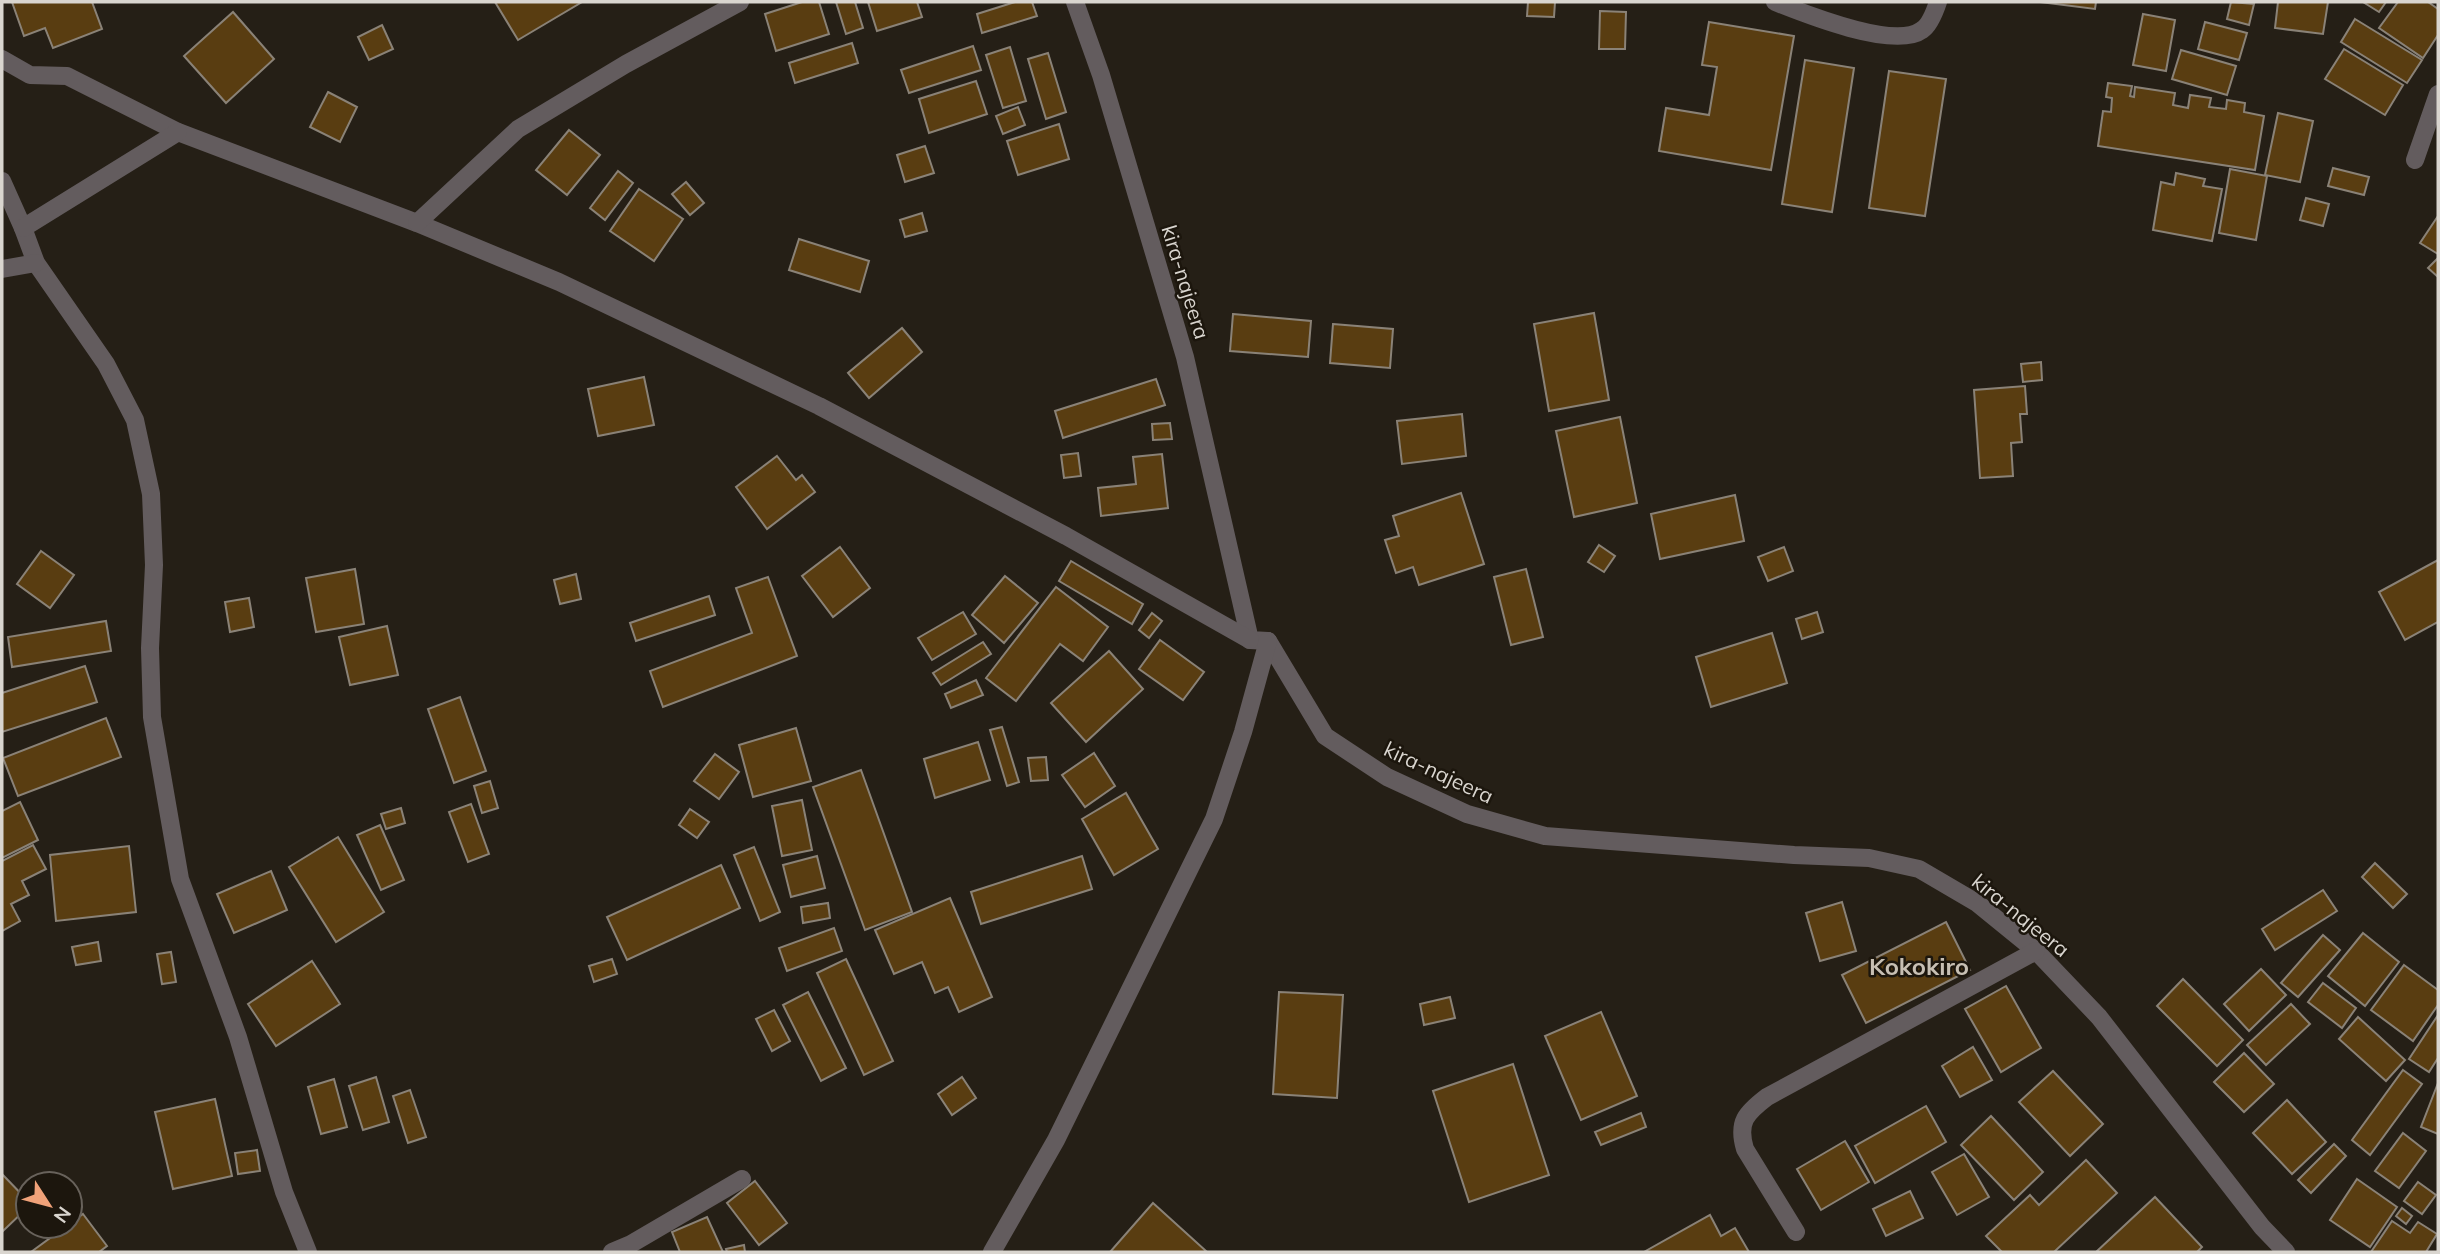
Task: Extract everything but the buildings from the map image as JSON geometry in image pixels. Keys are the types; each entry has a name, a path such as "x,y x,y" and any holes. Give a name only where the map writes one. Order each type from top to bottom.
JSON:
{"street":[{"path":"417,223 518,129 626,64 740,2"},
{"name":"kira-najeera","path":"1075,2 1101,75 1185,356 1259,640 1325,736 1387,777 1467,814 1545,836 1869,858 1919,869 1977,903 2036,951 2099,1017 2262,1227 2286,1252"},
{"path":"1775,2 1880,36 1902,37 1922,30 1938,2"},
{"path":"2,59 30,75 67,76 178,132 417,223 559,282 819,406 1259,640 1243,732 1214,819 1056,1140 992,1252"},
{"path":"2415,160 2438,94"},
{"path":"23,228 178,132"},
{"path":"2,181 36,262 106,364 135,420 151,494 154,565 150,648 152,717 180,879 238,1037 285,1192 308,1252"},
{"path":"2,269 36,262"},
{"path":"1796,1232 1745,1149 1741,1134 1743,1121 1751,1109 1767,1097 2036,951"},
{"path":"612,1252 631,1244 742,1179"}],"district":[{"name":"Kokokiro","path":"1919,966"}]}
